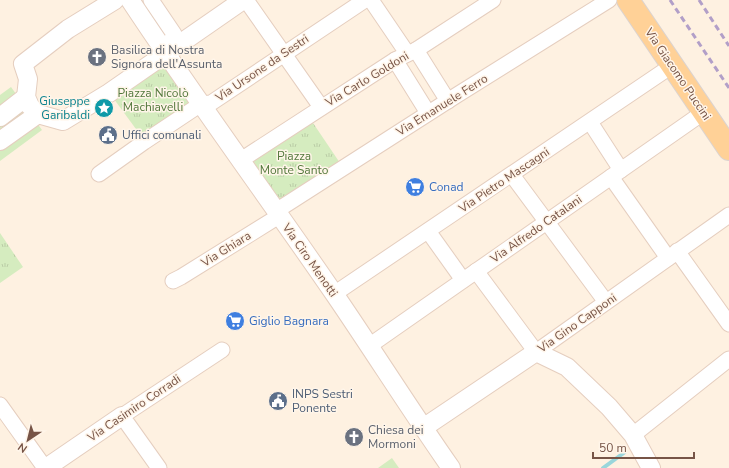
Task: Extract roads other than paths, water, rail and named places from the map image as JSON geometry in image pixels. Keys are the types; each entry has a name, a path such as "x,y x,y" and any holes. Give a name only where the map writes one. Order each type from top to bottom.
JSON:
{"main road":[{"name":"Via Giacomo Puccini","path":"628,0 729,149"}],"street":[{"path":"115,0 68,29 23,64 28,80 26,97 30,106 38,114 63,121 109,93 245,0 321,107"},
{"name":"Via Ciro Menotti","path":"130,0 166,54 334,294 451,468"},
{"path":"151,0 174,34 166,54"},
{"name":"Via Ursone da Sestri","path":"99,174 201,104 211,103 365,0"},
{"path":"371,0 406,54 448,101"},
{"name":"Via Carlo Goldoni","path":"241,160 321,107 493,0"},
{"name":"Via Emanuele Ferro","path":"278,214 428,113 609,0"},
{"path":"406,54 428,113"},
{"name":"Via Pietro Mascagni","path":"334,294 673,65"},
{"path":"0,117 26,97"},
{"name":"Via Alfredo Catalani","path":"369,346 704,112"},
{"path":"0,141 38,114"},
{"path":"590,122 616,173 672,255 729,324"},
{"path":"512,175 606,302"},
{"name":"Via Ghiara","path":"173,280 181,277 278,214"},
{"name":"Via Gino Capponi","path":"423,428 536,352 729,215"},
{"path":"428,231 463,280"},
{"path":"476,271 536,352 568,367 609,407 633,435 651,468"},
{"name":"Via Casimiro Corradi","path":"46,468 222,350"},
{"path":"633,435 729,359"},
{"path":"0,405 46,468"},
{"path":"122,416 159,468"}],"waterway":[{"path":"603,468 625,452"}],"railway":[{"path":"670,0 729,88"},
{"path":"699,0 729,46"}],"place":[{"name":"Basilica di Nostra Signora dell'Assunta","path":"97,57"},
{"name":"Giuseppe Garibaldi","path":"104,108"},
{"name":"Uffici comunali","path":"108,135"},
{"name":"Conad","path":"415,187"},
{"name":"Giglio Bagnara","path":"235,321"},
{"name":"INPS Sestri Ponente","path":"278,401"},
{"name":"Chiesa dei Mormoni","path":"354,437"}],"park label":[{"name":"Piazza Nicolò Machiavelli","path":"153,100"},
{"name":"Piazza Monte Santo","path":"294,163"}]}
